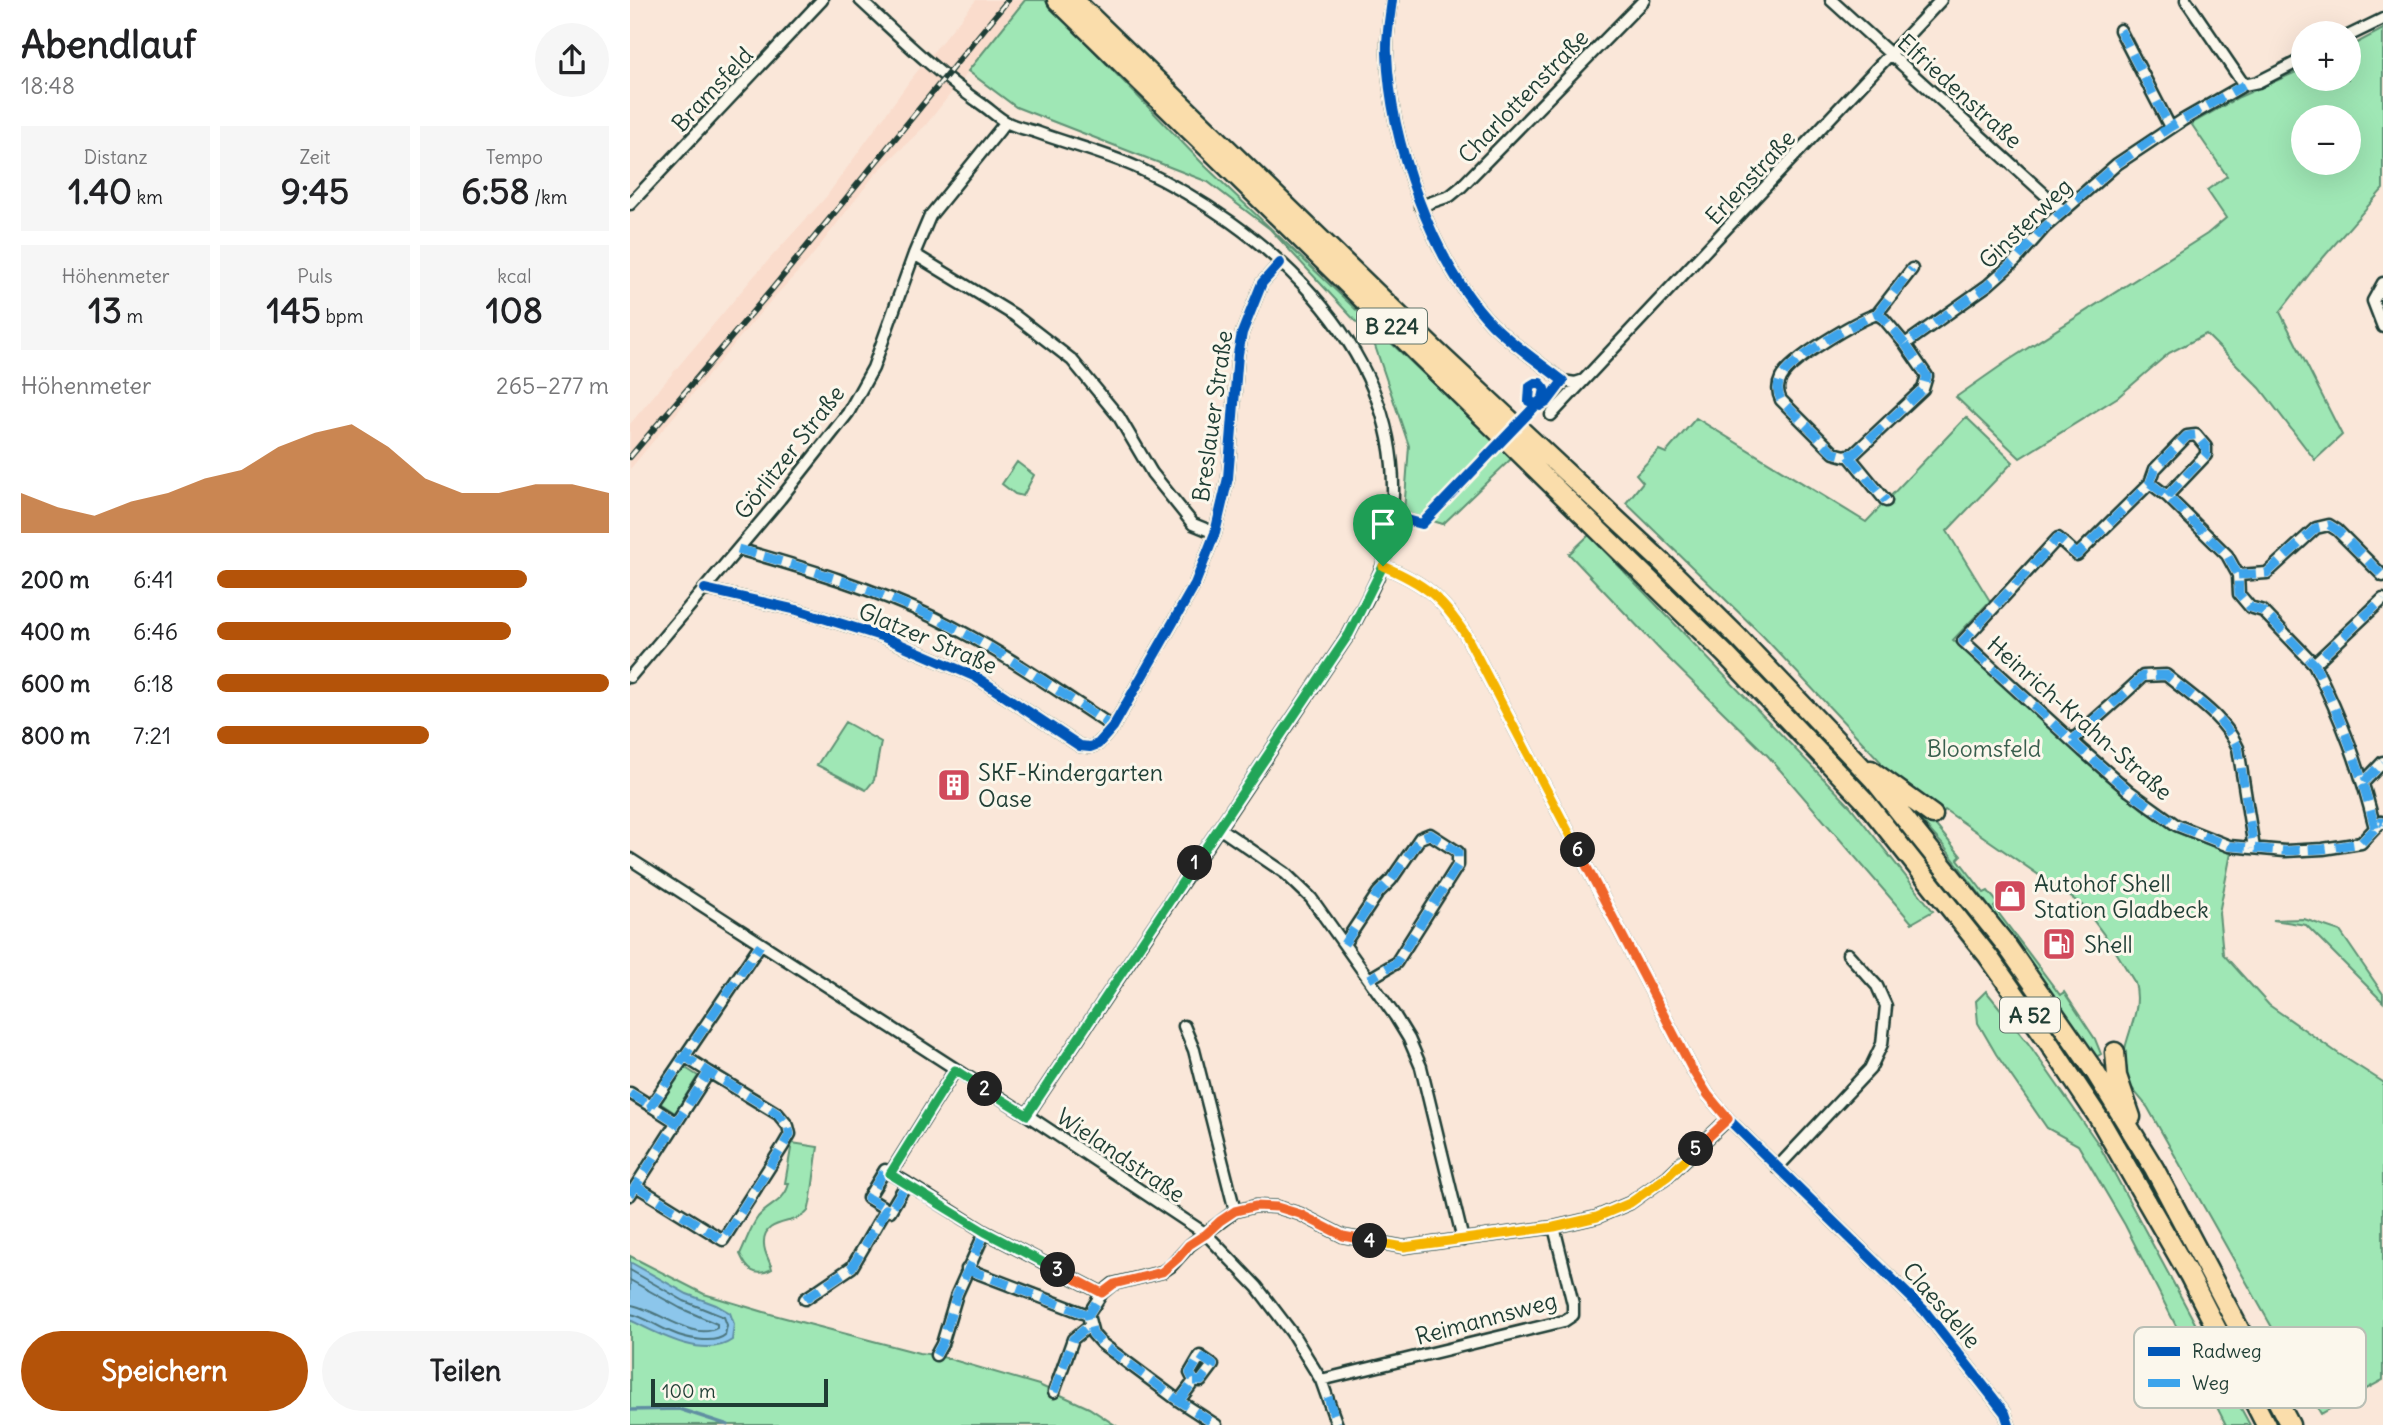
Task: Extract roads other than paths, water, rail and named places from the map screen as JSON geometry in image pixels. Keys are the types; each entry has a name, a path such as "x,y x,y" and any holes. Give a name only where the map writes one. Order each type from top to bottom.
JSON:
{"highway":[{"name":"B 224","path":"1057,0 1725,654"},
{"name":"B 224","path":"1074,0 1406,322 1661,561 1738,637"},
{"name":"A 52","path":"1738,637 1874,780 2007,946 2088,1062 2154,1168 2238,1327"},
{"name":"A 52","path":"1725,654 1864,800 1988,956 2100,1120 2216,1327"},
{"path":"1854,759 1884,777 1933,815"},
{"path":"2115,1052 2117,1076 2154,1168"},
{"name":"A 52","path":"2257,1408 2266,1425"},
{"name":"A 52","path":"2281,1408 2290,1425"}],"street":[{"name":"Bramsfeld","path":"630,204 822,0"},
{"path":"860,0 954,85 1006,122 1133,166 1178,188 1235,226 1280,263 1317,300 1347,338 1368,376 1383,416 1394,465 1392,516 1383,566 1349,634 1027,1115"},
{"path":"1390,0 1387,51 1390,95 1408,170 1420,206 1443,255 1493,324 1563,382 1575,383 1586,379"},
{"name":"Charlottenstraße","path":"1420,206 1450,196 1461,187 1644,0"},
{"name":"Elfriedenstraße","path":"1831,0 2063,211"},
{"name":"Erlenstraße","path":"1551,415 1941,0"},
{"path":"2186,0 2244,85"},
{"path":"2361,30 2383,19"},
{"path":"2120,30 2170,127"},
{"name":"Ginsterweg","path":"1905,344 1989,285 2063,211 2117,164 2170,127 2244,85 2258,82 2291,65"},
{"name":"Görlitzer Straße","path":"630,677 848,413 873,368 930,216 1006,122"},
{"path":"914,254 1014,314 1072,360 1119,417 1152,473 1193,524 1215,533"},
{"name":"Breslauer Straße","path":"1113,727 1191,591 1215,533 1228,478 1242,333 1262,283 1280,263"},
{"path":"1877,314 1884,318 1905,344 1927,376 1926,386 1855,453 1849,456 1834,453 1781,400 1779,384 1787,370 1821,345 1865,318 1877,314 1912,269"},
{"path":"2383,283 2373,301 2383,327"},
{"name":"Heinrich-Krahn-Straße","path":"2167,496 2206,454 2206,447 2196,435 2187,436 2157,467 2150,483 2077,555 2058,538 1963,641 2129,792 2176,825 2229,846 2285,851 2361,844 2379,826"},
{"path":"1849,456 1886,501"},
{"path":"2150,483 2167,496 2227,555 2238,575 2239,594 2250,607 2263,611 2314,664 2345,728 2379,826"},
{"path":"2238,575 2267,573 2316,528 2329,526 2337,530 2383,576"},
{"name":"Glatzer Straße","path":"705,589 797,610 881,636 976,677 1080,746 1098,744 1113,727 1016,664 936,619 871,590 738,549"},
{"name":"Claesdelle","path":"1383,566 1413,578 1446,605 1466,635 1693,1071 1708,1095 1777,1168 1924,1310 2005,1413 2009,1425"},
{"path":"2314,664 2383,598"},
{"path":"2072,741 2101,712 2118,702 2143,676 2166,675 2199,702 2233,736 2238,748 2254,848"},
{"path":"2364,782 2383,762"},
{"path":"1219,828 1285,873 1311,898 1409,1039 1421,1067 1462,1240"},
{"path":"1344,944 1420,838 1430,834 1458,852 1458,865 1396,963 1369,979"},
{"name":"Wielandstraße","path":"630,859 1206,1234 1256,1287 1292,1333 1321,1380 1337,1425"},
{"path":"651,1106 760,945"},
{"path":"1777,1168 1870,1069 1882,1044 1886,1006 1877,986 1848,954"},
{"path":"1184,1026 1197,1062 1235,1211"},
{"path":"636,1186 723,1240 790,1134 784,1119 684,1056"},
{"path":"890,1174 955,1070"},
{"path":"630,1195 709,1072"},
{"path":"630,1093 676,1122"},
{"path":"1054,1392 1073,1339 1089,1321 1102,1293 1114,1284 1162,1272 1189,1245 1235,1211 1256,1206 1277,1207 1300,1214 1343,1236 1404,1247 1554,1227 1597,1217 1630,1203 1668,1176 1728,1119"},
{"path":"907,1183 890,1211 869,1198 885,1170 890,1174 907,1183 985,1232 1102,1293"},
{"path":"806,1299 852,1267 886,1209"},
{"name":"Reimannsweg","path":"1321,1380 1564,1321 1573,1315 1573,1304 1554,1227"},
{"path":"936,1355 943,1344 957,1294 985,1232"},
{"path":"967,1269 1089,1321 1101,1343 1216,1425"},
{"path":"1179,1401 1194,1381"}],"water":[{"path":"630,1262 687,1294 730,1313 734,1324 732,1340 721,1345 694,1346 666,1337 630,1320"}],"waterway":[{"path":"630,1410 679,1409 728,1425"}],"railway":[{"path":"630,457 773,288 1008,0"}],"place":[{"name":"SKF-Kindergarten Oase","path":"954,785"},
{"name":"Autohof Shell Station Gladbeck","path":"2010,896"},
{"name":"Shell","path":"2059,944"}],"park label":[{"name":"Bloomsfeld","path":"1984,748"}]}
